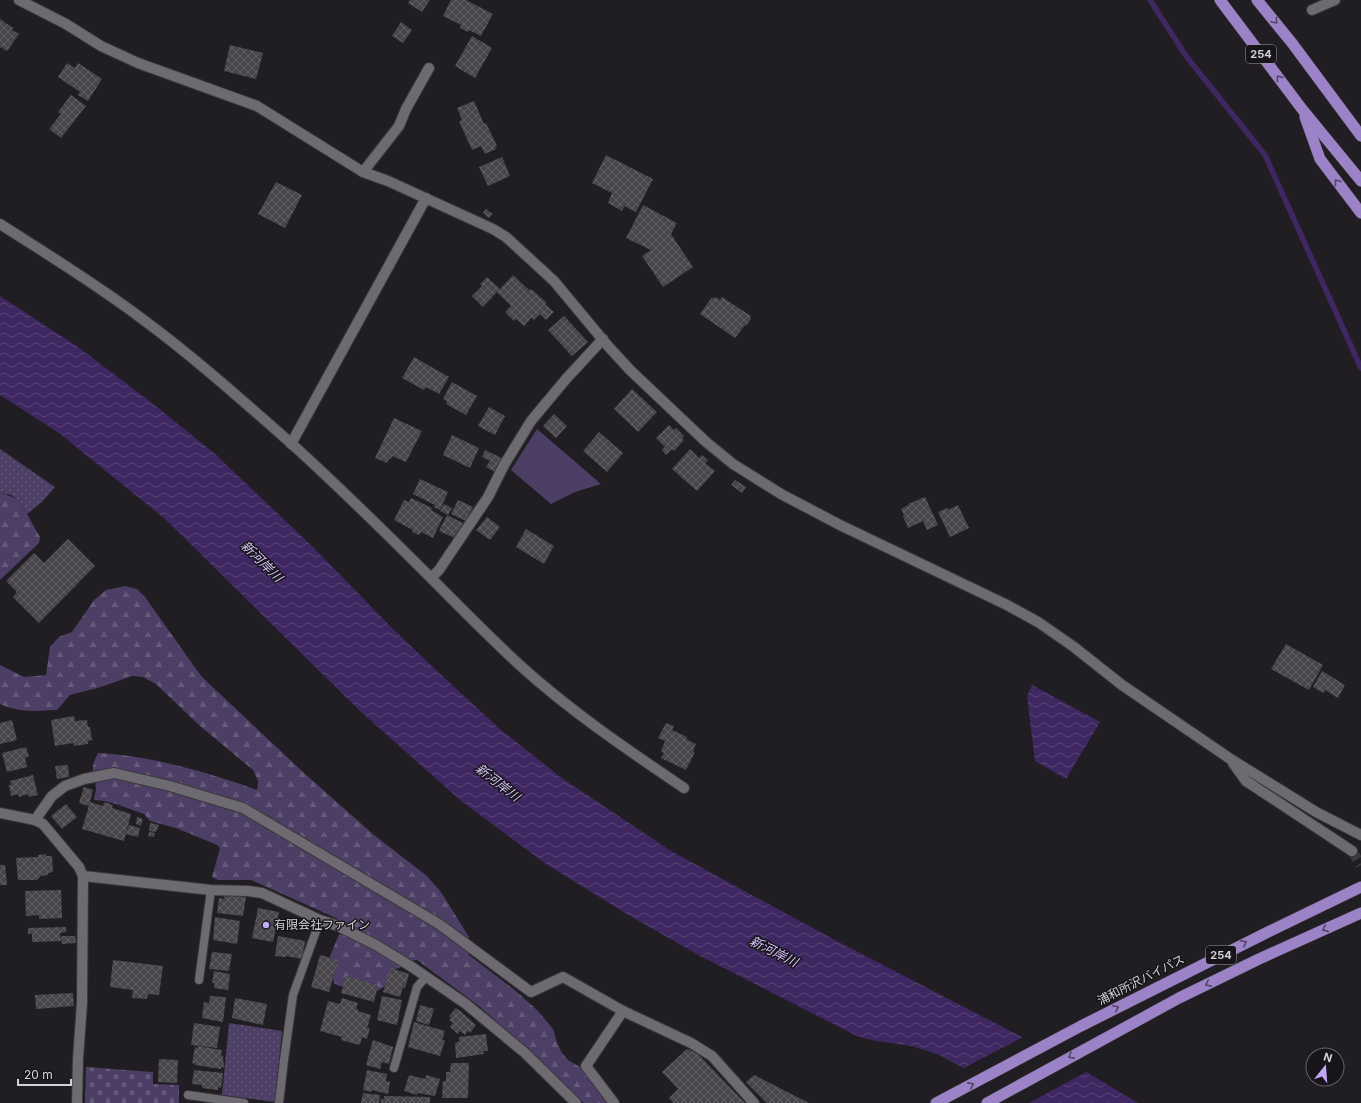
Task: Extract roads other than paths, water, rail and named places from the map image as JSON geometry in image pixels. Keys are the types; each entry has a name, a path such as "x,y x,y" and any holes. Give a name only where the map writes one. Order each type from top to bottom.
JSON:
{"highway":[{"name":"254","path":"1220,0 1302,109 1361,181"},
{"name":"254","path":"1257,0 1361,123"},
{"name":"254","path":"1292,43 1361,136"},
{"name":"254","path":"1302,109 1320,159 1361,213"},
{"name":"浦和所沢バイパス","path":"936,1103 1081,1026 1361,887"},
{"name":"254","path":"987,1103 1106,1037 1192,992 1259,959 1361,913"}],"street":[{"path":"19,0 66,24 101,46 138,63 257,106 363,172 388,181 467,216 506,237 554,281 630,370 705,441 739,468 781,494 840,525 1007,605 1038,622 1074,646 1122,685 1229,758 1316,812 1361,835"},
{"path":"1312,10 1335,0"},
{"path":"363,172 399,126 406,109 429,68"},
{"path":"291,444 426,198"},
{"path":"0,224 141,318 210,373 291,444 360,508 469,617 523,668 574,710 624,748 684,788"},
{"path":"431,578 439,570 488,497 504,465 531,421 566,379 603,340"},
{"path":"1229,758 1246,781 1352,850"},
{"path":"35,820 52,796 65,786 84,779 114,773 170,786 243,808 439,924 532,992 563,977 623,1011 691,1043 712,1056 754,1103"},
{"path":"0,813 35,820 43,824 78,867 83,876 83,995 78,1059 77,1103"},
{"path":"83,876 211,890 262,893 320,920 338,926 376,945 412,967 466,1004 525,1053 576,1103"},
{"path":"614,1103 586,1066 623,1011"}],"lane":[{"path":"199,980 211,890"},
{"path":"279,1103 293,995 320,920"},
{"path":"394,1068 417,987 426,977"},
{"path":"188,1095 244,1103"}],"water":[{"name":"新河岸川","path":"0,296 78,347 152,403 214,453 313,547 390,626 437,671 501,730 563,779 671,851 833,939 1018,1035 1090,1074 1138,1103 1029,1103 937,1054 912,1046 876,1041 857,1036 702,957 625,913 546,864 461,801 360,711 165,519 59,433 0,395"},
{"path":"1032,685 1100,722 1066,779 1035,761 1027,696"}],"waterway":[{"path":"1150,0 1186,56 1265,155 1361,368"}],"tunnel":[{"path":"1352,851 1361,865"}],"place":[{"name":"有限会社ファイン","path":"266,925"}]}
